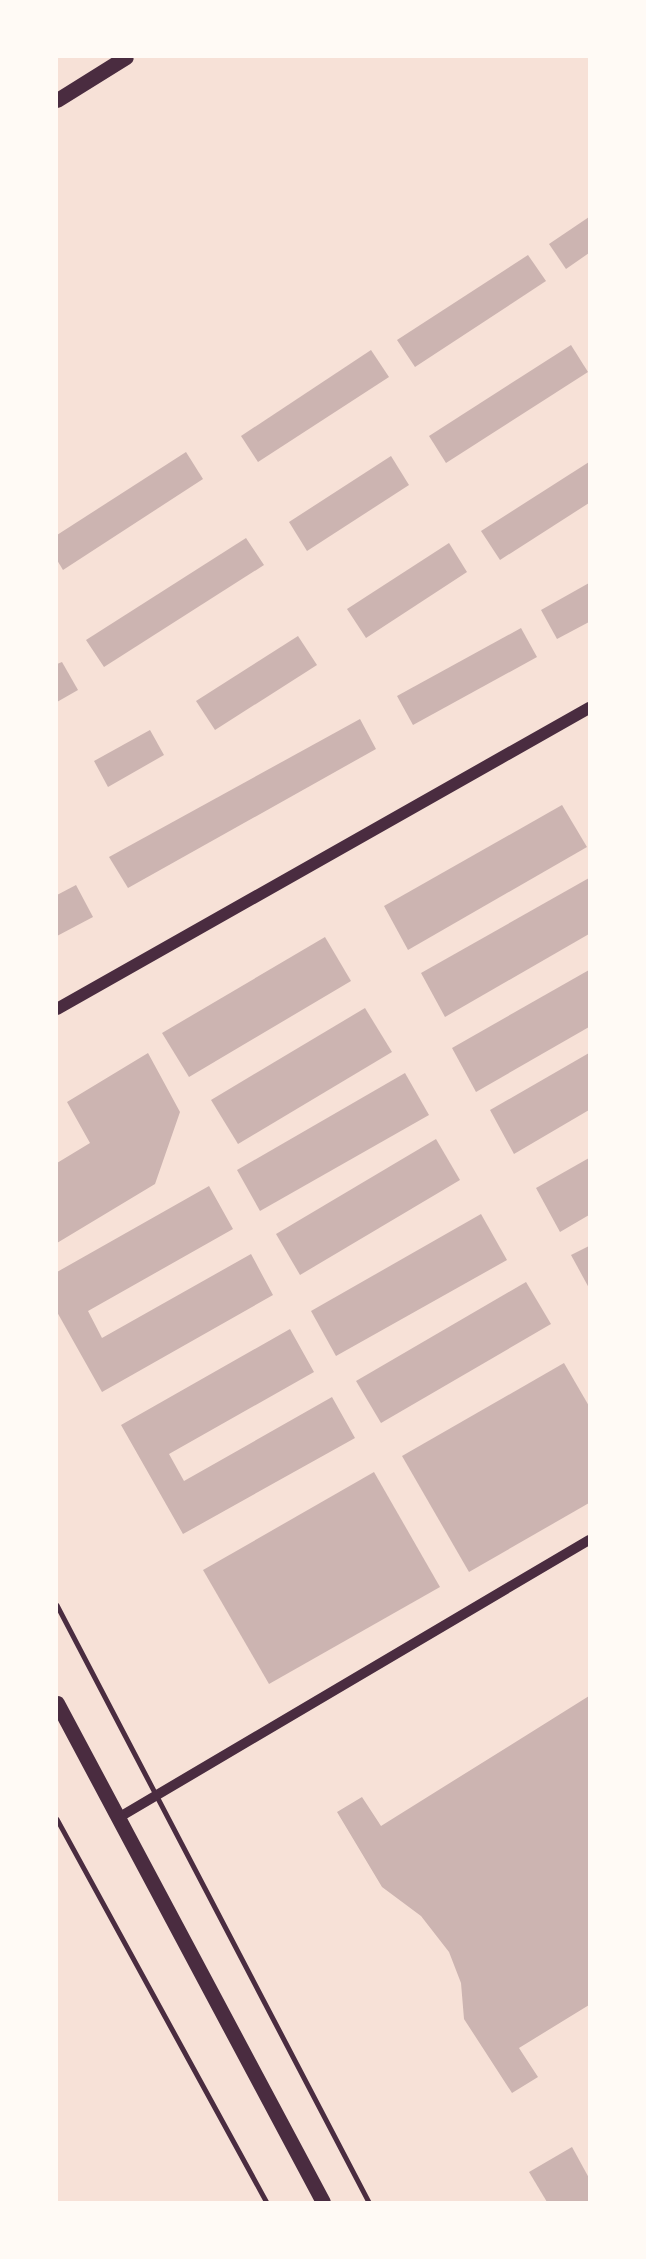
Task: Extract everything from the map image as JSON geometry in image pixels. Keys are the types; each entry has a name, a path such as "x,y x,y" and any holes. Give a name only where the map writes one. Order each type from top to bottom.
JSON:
{"main road":[{"path":"57,100 126,57"},
{"path":"57,1009 589,708"},
{"path":"57,1703 323,2202"}],"street":[{"path":"118,1818 589,1540"}],"lane":[{"path":"57,1605 369,2202"},
{"path":"57,1819 267,2202"}],"building":[{"path":"589,217 589,253 566,269 549,244"},
{"path":"528,255 546,281 415,367 397,340"},
{"path":"571,345 588,372 446,463 429,436"},
{"path":"371,350 389,377 258,462 241,436"},
{"path":"186,452 203,479 63,570 57,560 57,535"},
{"path":"391,456 409,485 307,551 289,522"},
{"path":"589,462 589,503 500,560 481,531"},
{"path":"246,538 264,565 104,667 86,640"},
{"path":"449,543 467,572 366,638 347,609"},
{"path":"589,583 589,622 557,639 541,610"},
{"path":"521,628 537,657 413,725 397,696"},
{"path":"298,636 317,665 215,730 196,701"},
{"path":"62,662 78,690 57,702 57,664"},
{"path":"360,719 376,749 128,888 109,857"},
{"path":"150,730 164,755 108,787 94,761"},
{"path":"562,805 587,847 408,950 384,906"},
{"path":"589,878 589,934 445,1017 421,973"},
{"path":"76,885 93,917 57,936 57,895"},
{"path":"325,937 351,981 189,1077 162,1033"},
{"path":"589,970 589,1027 476,1092 452,1048"},
{"path":"365,1008 392,1052 238,1144 211,1100"},
{"path":"148,1053 180,1112 155,1184 57,1243 57,1163 90,1143 67,1102"},
{"path":"589,1053 589,1110 514,1154 490,1110"},
{"path":"405,1073 429,1115 260,1211 237,1170"},
{"path":"436,1139 460,1180 300,1275 276,1234"},
{"path":"589,1158 589,1215 560,1232 536,1188"},
{"path":"209,1186 233,1229 88,1311 102,1338 251,1254 273,1295 102,1392 57,1312 57,1272"},
{"path":"481,1214 507,1260 336,1356 311,1311"},
{"path":"589,1246 589,1288 571,1255"},
{"path":"526,1282 551,1324 381,1423 356,1381"},
{"path":"290,1329 314,1372 169,1454 184,1481 332,1397 355,1438 183,1534 121,1425"},
{"path":"564,1363 589,1406 589,1503 469,1572 402,1456"},
{"path":"374,1472 440,1587 269,1684 203,1570"},
{"path":"589,1696 589,2005 519,2048 538,2077 512,2093 464,2019 461,1983 449,1952 421,1916 382,1887 337,1812 362,1797 381,1826"},
{"path":"572,2147 589,2178 589,2202 547,2202 529,2172"}]}
